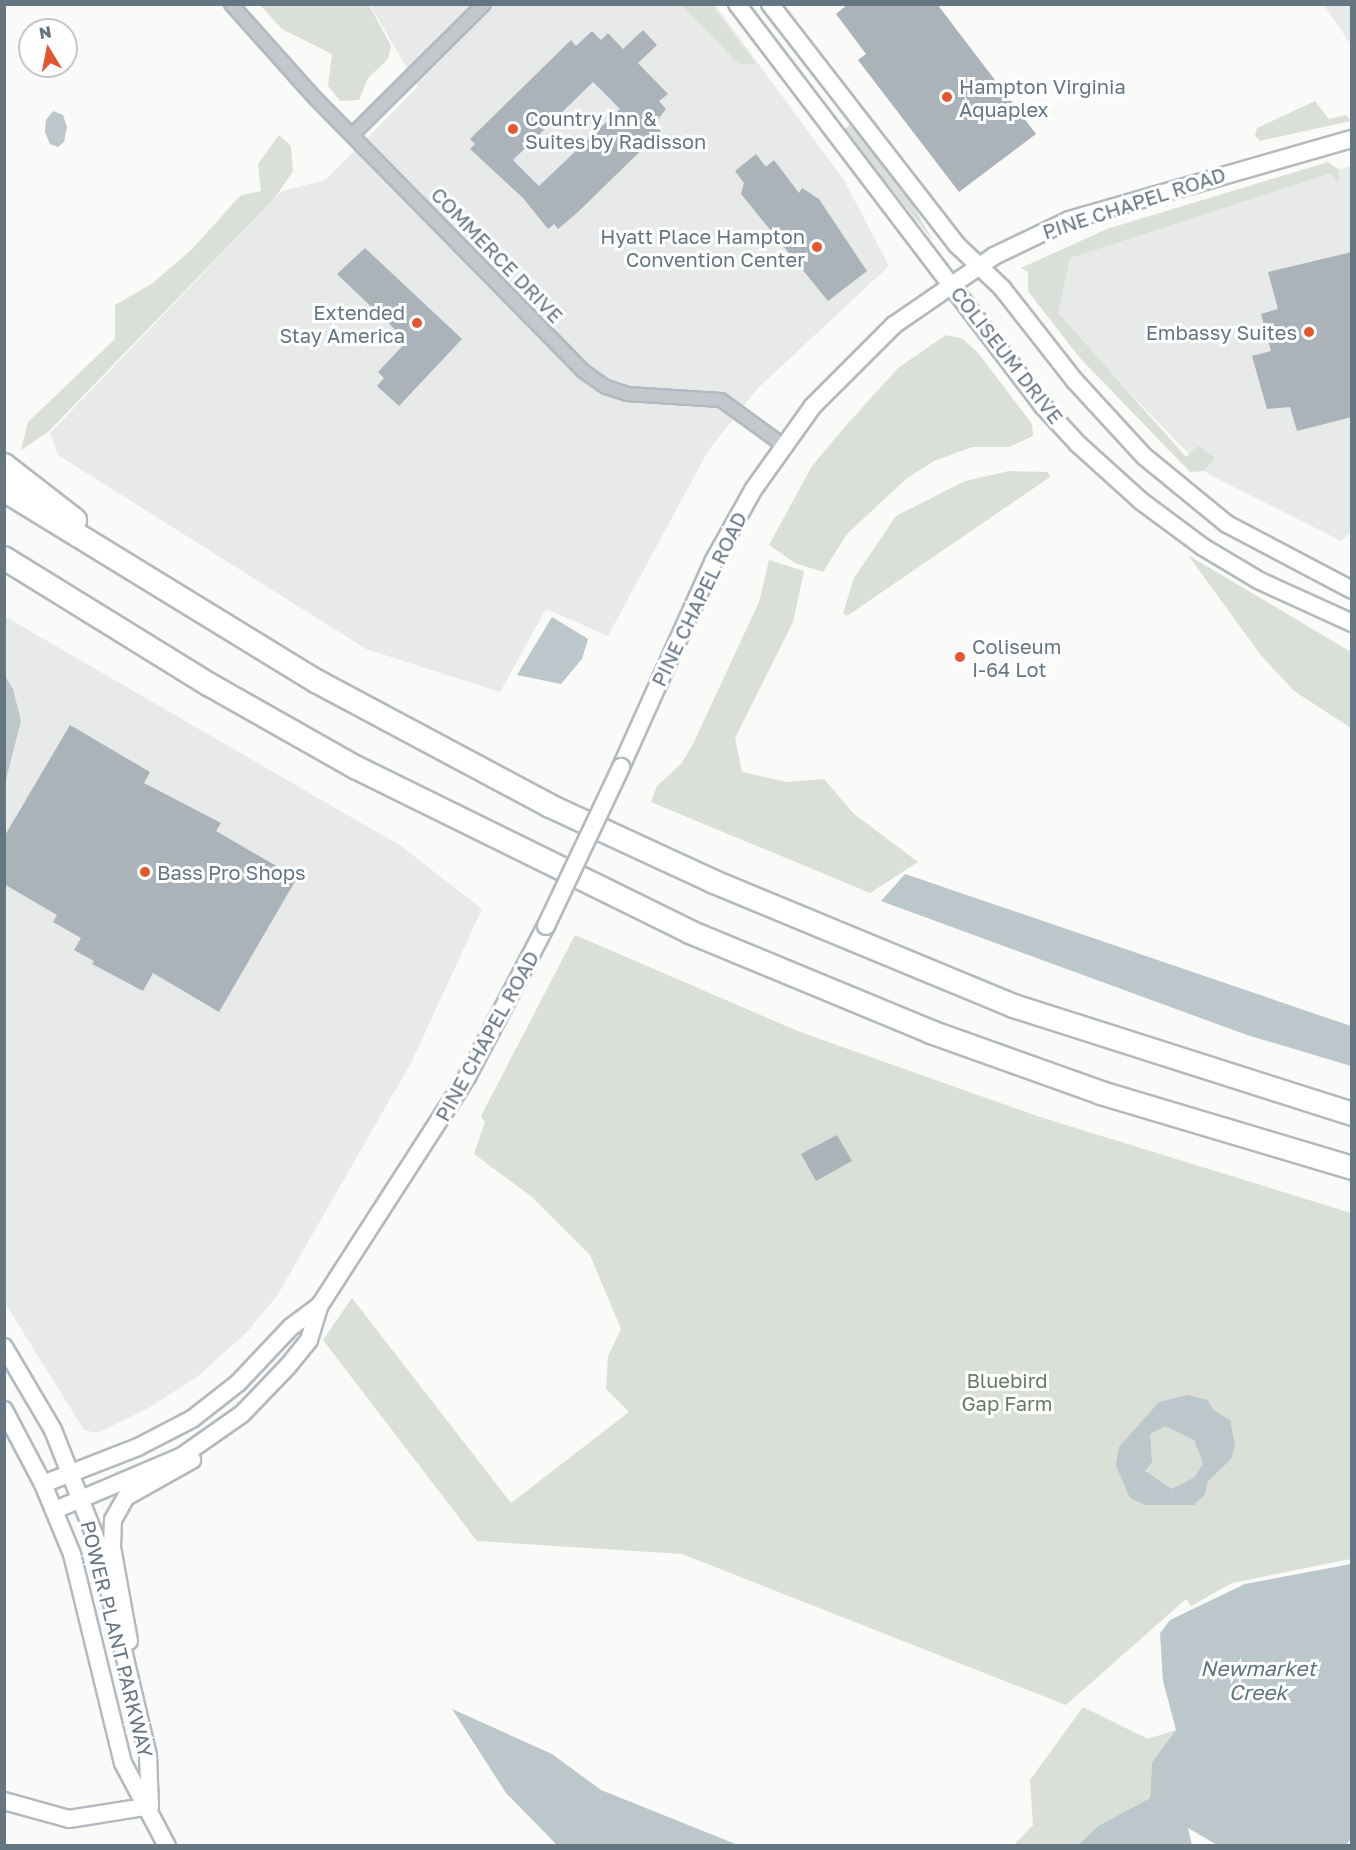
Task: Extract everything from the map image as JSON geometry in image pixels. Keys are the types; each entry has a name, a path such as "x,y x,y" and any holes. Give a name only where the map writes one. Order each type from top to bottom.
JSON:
{"highway":[{"path":"4,465 170,595"},
{"path":"4,490 170,595 316,681 561,811 885,954 1152,1053 1352,1114"},
{"path":"4,558 210,685 357,768 690,932 931,1032 1071,1082 1352,1168"},
{"path":"1152,1053 1352,1098"}],"street":[{"name":"COMMERCE DRIVE","path":"231,4 352,135 594,380 627,394 721,400 783,445"},
{"path":"352,135 484,4"},
{"name":"COLISEUM DRIVE","path":"736,4 1043,406 1141,501 1260,581 1352,623"},
{"name":"COLISEUM DRIVE","path":"770,4 956,244 1008,294 1074,381 1165,476 1249,538 1352,590"},
{"name":"PINE CHAPEL ROAD","path":"55,1510 182,1456 215,1435 242,1413 309,1340 320,1305 434,1134 546,927 713,562 783,445 846,368 950,284 978,266 1078,216 1352,139"},
{"name":"PINE CHAPEL ROAD","path":"44,1484 138,1447 192,1419 238,1383 291,1327 320,1305"},
{"name":"POWER PLANT PARKWAY","path":"4,1347 38,1400 82,1499 126,1662 148,1755 150,1806"},
{"name":"POWER PLANT PARKWAY","path":"4,1410 44,1484 55,1510 82,1588 123,1763 150,1806 167,1845"},
{"path":"126,1662 130,1629 112,1547 113,1520 126,1497 188,1465 215,1435"},
{"path":"4,1800 69,1819 150,1806"}],"shaded area":[{"path":"370,5 715,5 844,180 889,266 757,389 708,451 608,636 546,609 500,692 366,649 58,455 50,433 282,191 325,180 418,87"},
{"path":"1324,5 1351,5 1351,45"},
{"path":"1351,166 1351,532 1341,541 1208,474 1052,312 1066,250"},
{"path":"4,616 401,846 482,909 412,1061 277,1296 247,1332 198,1376 147,1409 97,1433 84,1430 5,1303"}],"green space":[{"path":"260,5 369,5 391,46 388,59 368,78 359,100 340,101 328,86 332,54 282,29"},
{"path":"681,5 712,5 756,64 739,64"},
{"path":"1315,101 1329,119 1346,115 1351,121 1260,141 1255,136 1257,128"},
{"path":"851,123 908,196 933,241 848,135 845,129"},
{"path":"279,135 291,146 293,171 274,199 48,432 21,450 28,422 115,339 115,305 153,283 192,249 241,195 261,191 258,164"},
{"path":"1328,162 1339,170 1338,183 1331,173 1070,258 1058,313 1186,457 1199,446 1215,458 1204,471 1190,472 1079,357 1028,291 1028,272 1021,268 1107,229"},
{"path":"946,335 963,339 979,354 1032,424 1033,436 1009,447 972,447 934,461 906,479 847,534 823,572 795,563 769,545 812,466 842,430 898,368"},
{"path":"1009,471 1048,472 1050,477 847,616 843,613 854,578 896,516 965,481"},
{"path":"1188,555 1351,652 1351,728 1294,691 1260,654"},
{"path":"769,560 804,571 793,622 735,738 742,772 787,782 824,779 854,814 918,862 870,893 651,802 657,786 682,763 693,744 759,602"},
{"name":"Bluebird Gap Farm","path":"575,935 800,1032 1040,1117 1351,1213 1351,1559 1232,1583 1191,1606 1186,1599 1066,1705 682,1554 477,1541 323,1340 352,1298 511,1503 629,1412 606,1389 608,1356 621,1329 590,1255 532,1197 474,1154 485,1122 481,1116"},
{"path":"1083,1707 1148,1739 1176,1730 1152,1762 1150,1798 1098,1826 1078,1845 1013,1846 1033,1825 1030,1780"}],"water":[{"path":"53,111 63,115 67,127 64,142 58,147 50,144 45,132 46,120"},
{"path":"552,617 588,639 582,659 561,684 517,675"},
{"path":"5,676 13,689 21,721 5,783"},
{"path":"905,874 1351,1026 1351,1066 1247,1035 881,901"},
{"path":"1188,1395 1208,1400 1213,1410 1230,1420 1235,1446 1231,1459 1208,1481 1205,1494 1194,1505 1145,1505 1130,1498 1116,1466 1119,1447 1159,1402","holes":["1165,1426 1194,1440 1203,1463 1195,1477 1172,1489 1145,1471 1152,1462 1150,1434"]},
{"name":"Newmarket Creek","path":"1351,1564 1351,1839 1345,1846 1217,1845 1188,1828 1192,1845 1078,1845 1098,1826 1150,1798 1152,1762 1176,1730 1163,1681 1160,1633 1170,1620 1245,1584"},
{"path":"452,1709 552,1754 601,1790 738,1845 557,1845 506,1793"}],"building":[{"name":"Hampton Virginia Aquaplex","path":"848,4 937,4 1036,134 959,192 858,60 866,54 836,14"},
{"name":"Country Inn & Suites by Radisson","path":"643,30 657,45 638,63 668,94 659,101 666,109 654,125 661,131 578,212 558,229 554,224 548,229 523,198 470,149 475,144 470,139 571,40 576,46 592,31 601,40 608,33 623,49","holes":["593,82 620,109 539,186 513,160"]},
{"name":"Hyatt Place Hampton Convention Center","path":"756,154 766,167 774,160 799,193 802,188 819,199 867,271 828,301 741,194 744,183 735,171"},
{"name":"Extended Stay America","path":"365,248 462,339 399,406 377,386 384,378 378,372 407,341 337,274"},
{"name":"Embassy Suites","path":"1352,252 1352,417 1297,431 1290,407 1267,409 1252,356 1271,351 1261,314 1278,309 1268,272"},
{"name":"Bass Pro Shops","path":"70,725 150,772 144,783 221,823 216,831 297,878 219,1012 153,973 143,991 92,964 94,961 74,950 81,938 53,922 57,915 4,884 4,837"},
{"path":"837,1135 852,1161 816,1181 801,1154"}],"place":[{"name":"Hampton Virginia Aquaplex","path":"947,97"},
{"name":"Country Inn & Suites by Radisson","path":"513,129"},
{"name":"Hyatt Place Hampton Convention Center","path":"817,247"},
{"name":"Extended Stay America","path":"417,323"},
{"name":"Embassy Suites","path":"1309,332"},
{"name":"Coliseum I-64 Lot","path":"960,657"},
{"name":"Bass Pro Shops","path":"145,872"}]}
